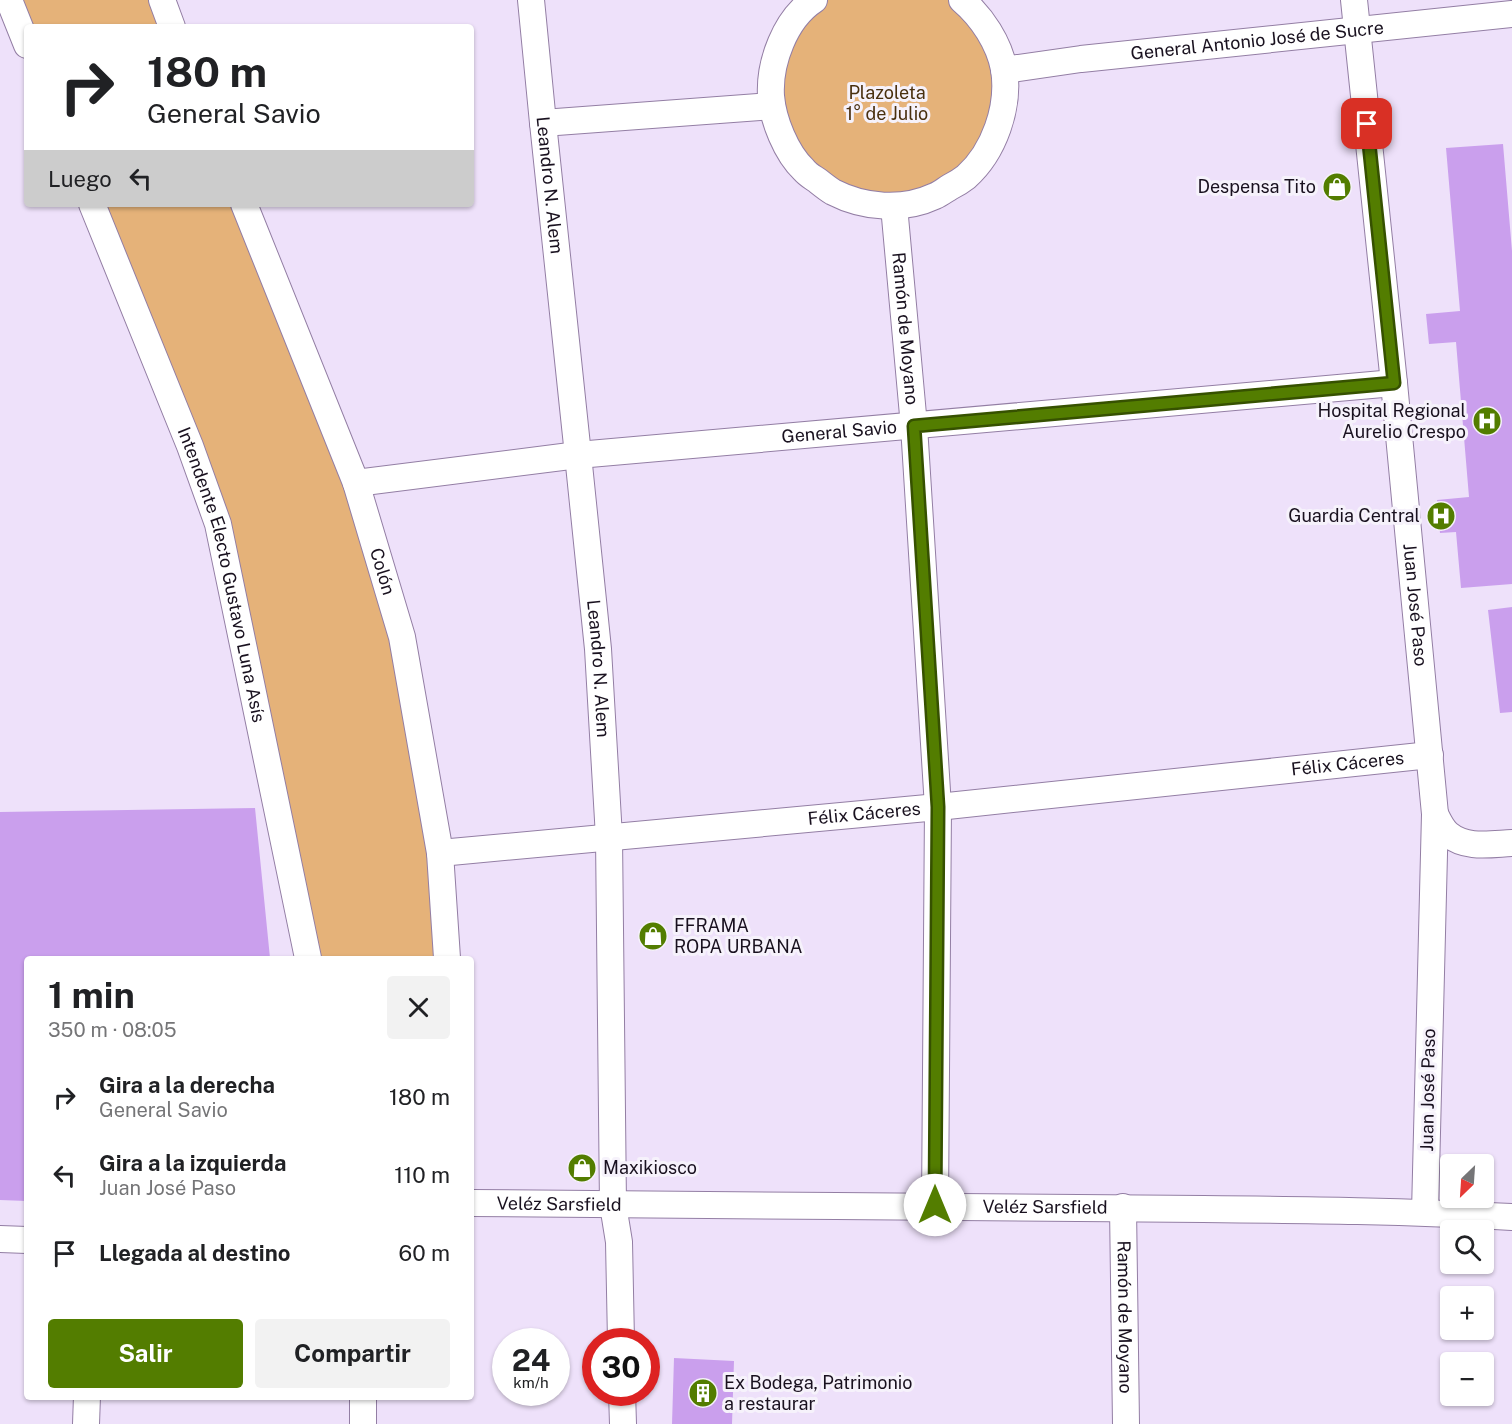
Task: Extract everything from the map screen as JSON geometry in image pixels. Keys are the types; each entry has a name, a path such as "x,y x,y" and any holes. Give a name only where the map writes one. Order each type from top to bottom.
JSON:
{"street":[{"path":"162,0 171,24"},
{"name":"Leandro N. Alem","path":"531,0 598,649 609,837 613,1205 619,1242 621,1328"},
{"path":"814,0 808,3 790,25 778,50 773,69 772,106 783,141 803,170 832,192 866,204 894,206 915,203 935,196 964,179 991,145 1000,122 1004,101 1004,70 998,50 984,24 962,0"},
{"name":"Juan José Paso","path":"1354,0 1394,383 1435,814 1425,1212"},
{"path":"9,2 24,38"},
{"name":"General Antonio José de Sucre","path":"1004,70 1081,59 1512,14"},
{"path":"543,123 772,106"},
{"name":"Ramón de Moyano","path":"894,206 914,426 938,807 935,1205"},
{"name":"Intendente Electo Gustavo Luna Asís","path":"93,207 190,446 218,524 308,956"},
{"name":"Colón","path":"245,207 356,483 402,637 440,853 447,956"},
{"name":"General Savio","path":"356,483 579,455 1394,383"},
{"name":"Félix Cáceres","path":"440,853 938,807 1430,755"},
{"path":"1435,814 1446,833 1463,843 1512,843"},
{"name":"Veléz Sarsfield","path":"474,1203 935,1205 1425,1212 1512,1217"},
{"name":"Ramón de Moyano","path":"1123,1208 1126,1424"},
{"path":"0,1239 24,1240"},
{"path":"86,1424 87,1400"},
{"path":"363,1400 363,1424"},
{"path":"622,1406 623,1424"}],"green space":[{"path":"9,0 162,0 171,24 25,24"},
{"name":"Plazoleta 1° de Julio","path":"814,0 962,0 1004,70 976,167 894,206 803,170 771,87"},
{"path":"93,207 245,207 356,483 440,853 447,956 309,956 218,524"}],"building":[{"name":"Hospital Regional Aurelio Crespo","path":"1503,144 1512,251 1512,584 1461,588 1456,532 1440,533 1437,500 1469,497 1456,342 1429,344 1426,314 1460,311 1446,148"},
{"path":"1512,607 1512,712 1500,713 1488,610"},
{"path":"255,808 270,956 24,956 24,1201 0,1200 0,812"},
{"name":"Ex Bodega, Patrimonio a restaurar","path":"674,1358 734,1361 732,1424 672,1424"}],"place":[{"name":"Despensa Tito","path":"1337,187"},
{"name":"Hospital Regional Aurelio Crespo","path":"1487,421"},
{"name":"Guardia Central","path":"1441,516"},
{"name":"FFRAMA ROPA URBANA","path":"653,936"},
{"name":"Maxikiosco","path":"582,1168"},
{"name":"Ex Bodega, Patrimonio a restaurar","path":"703,1393"}],"route":[{"path":"935,1205 938,807 914,426 1394,383 1367,124"}]}
